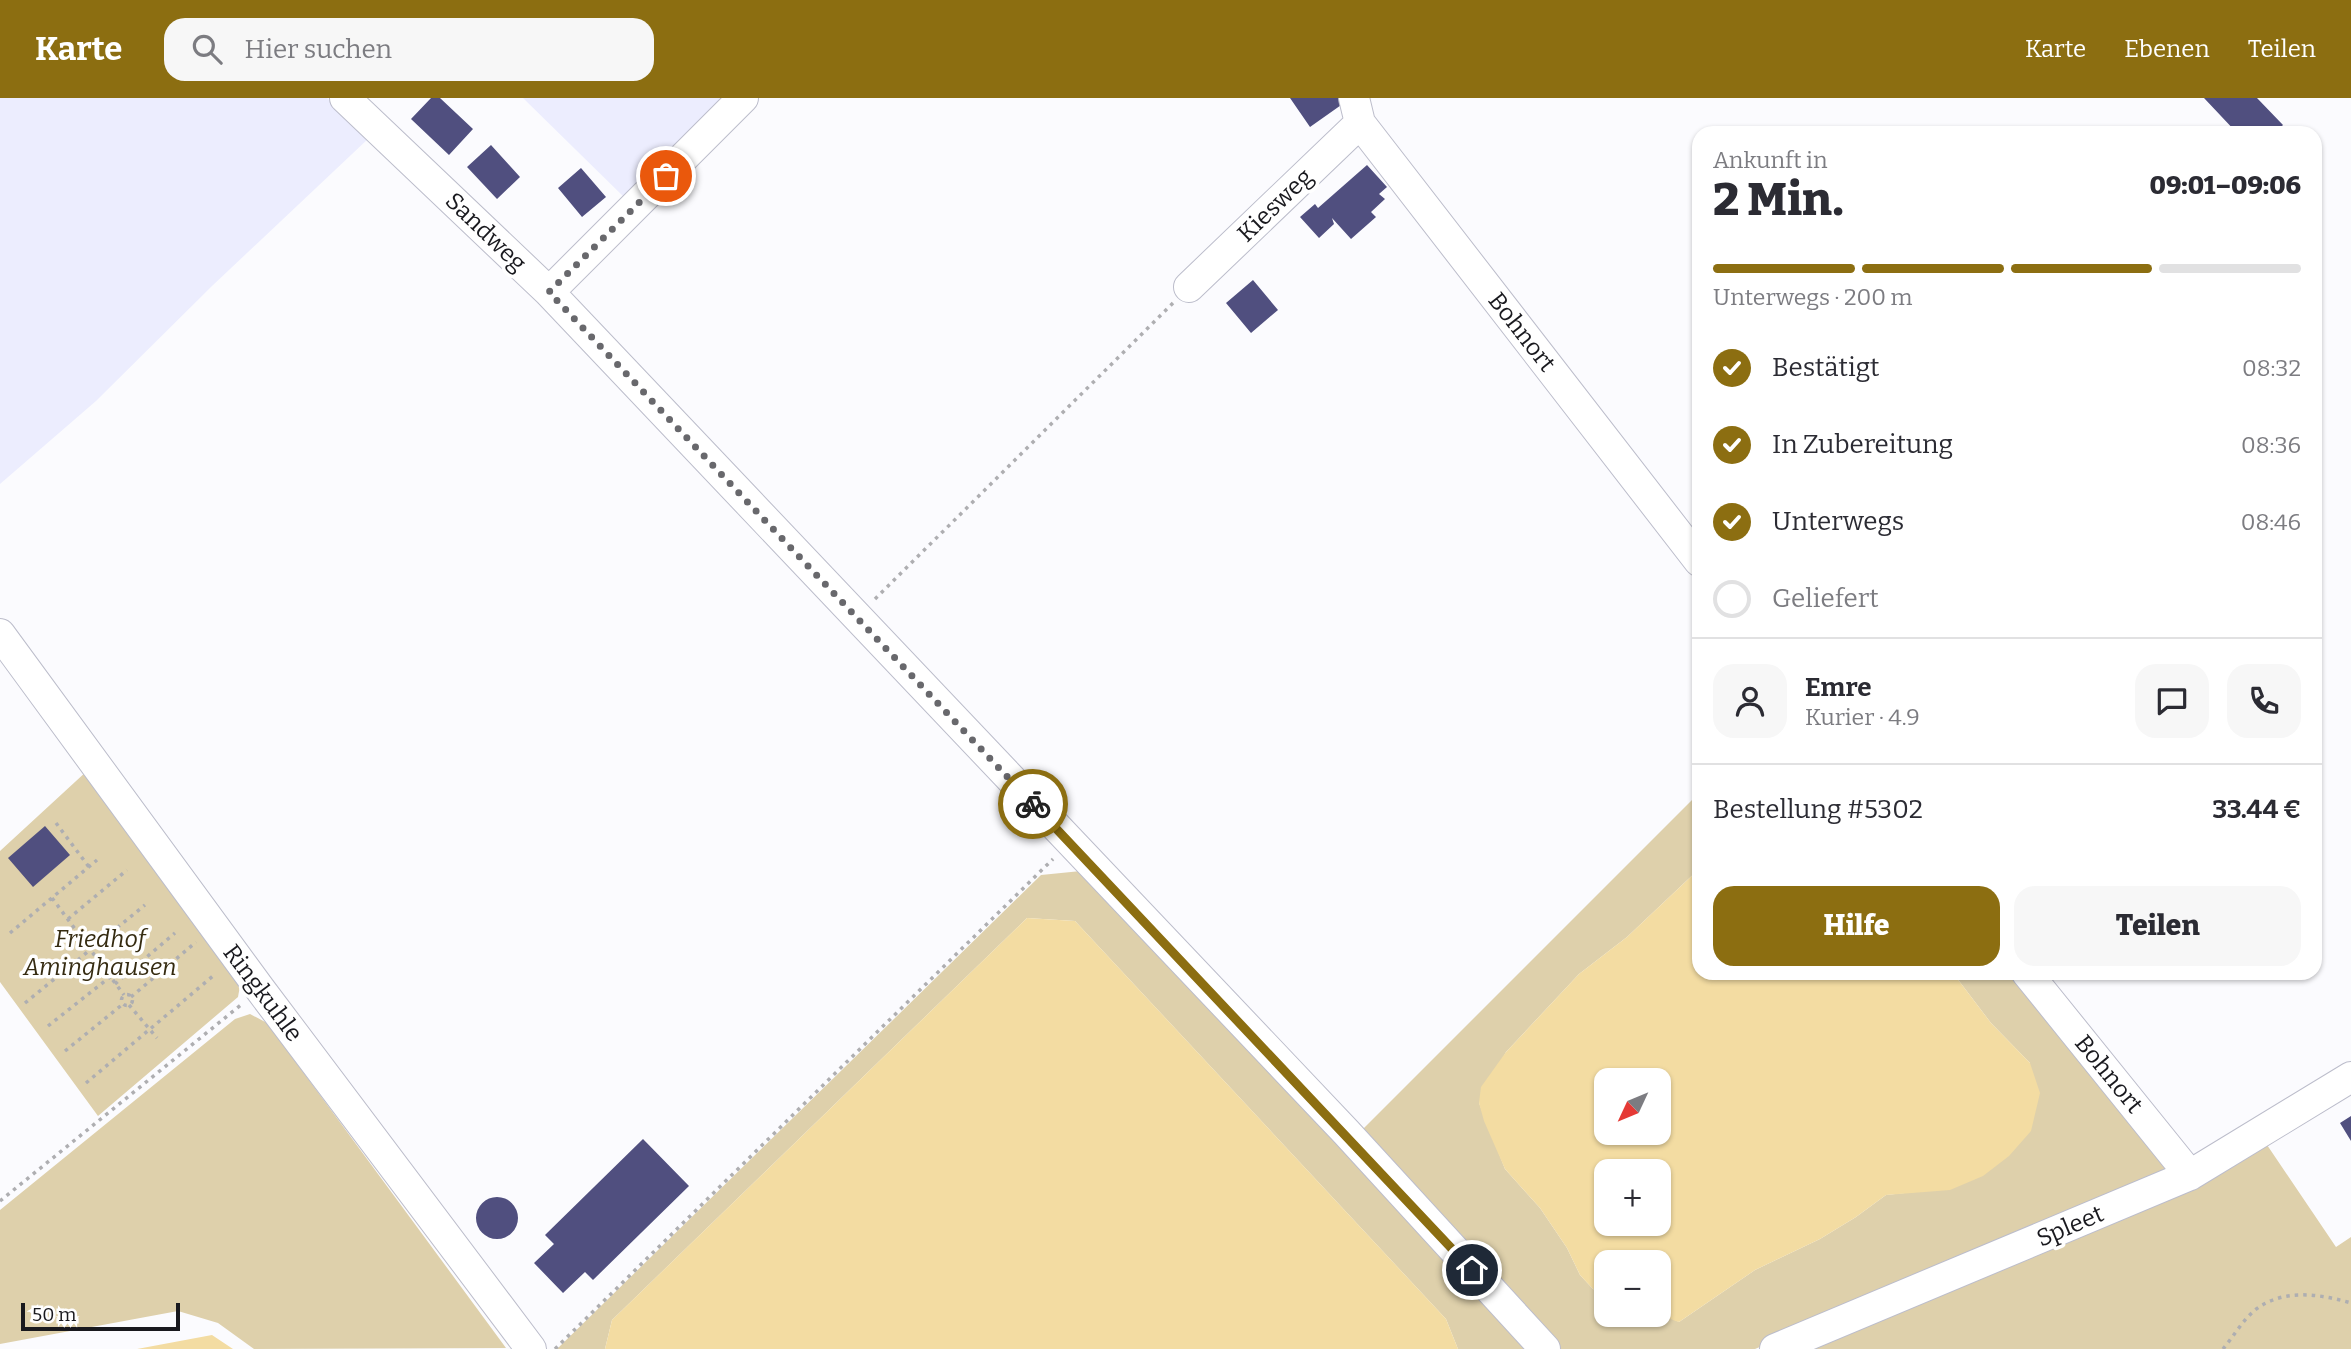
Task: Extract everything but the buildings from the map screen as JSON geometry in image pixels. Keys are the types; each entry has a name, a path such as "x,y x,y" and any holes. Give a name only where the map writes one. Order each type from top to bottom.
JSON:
{"street":[{"name":"Sandweg","path":"345,98 549,292 1346,1132 1545,1349"},
{"path":"549,292 743,98"},
{"name":"Kiesweg","path":"1189,287 1357,110"},
{"name":"Bohnort","path":"1357,110 1692,552"},
{"name":"Ringkuhle","path":"0,634 260,989 531,1349"},
{"name":"Bohnort","path":"2033,980 2190,1175"},
{"name":"Spleet","path":"1776,1349 2190,1175 2351,1077"}],"path":[{"path":"856,618 1189,287"},
{"path":"56,823 89,867"},
{"path":"555,1349 1070,843"},
{"path":"10,933 97,860"},
{"path":"68,919 127,870"},
{"path":"52,898 115,984 124,995 131,997"},
{"path":"25,1003 145,905"},
{"path":"130,1005 131,997 214,927"},
{"path":"115,984 175,933"},
{"path":"86,1083 213,976"},
{"path":"48,1026 110,977"},
{"path":"0,1201 260,989"},
{"path":"65,1051 123,1004 124,995"},
{"path":"123,1004 130,1005 157,1038"},
{"path":"2223,1349 2254,1310 2280,1296 2323,1294 2351,1303"}],"shaded area":[{"path":"0,98 327,98 369,138 212,286 96,401 0,484"},
{"path":"523,98 734,98 628,201"},
{"path":"1692,876 1692,980 1958,980 1991,1023 2030,1063 2040,1093 2031,1131 2009,1156 1983,1176 1950,1190 1886,1195 1820,1239 1755,1270 1679,1322 1671,1319 1671,1250 1594,1250 1593,1289 1580,1275 1567,1248 1540,1208 1505,1169 1479,1103 1481,1087 1506,1052 1579,974 1627,937"},
{"path":"1027,918 1075,921 1446,1319 1458,1349 605,1349 612,1320"},
{"path":"212,1335 233,1349 137,1349"}],"green space":[{"name":"Friedhof Aminghausen","path":"88,770 241,980 238,997 98,1116 0,982 0,851"},
{"path":"1692,800 1692,876 1627,937 1579,974 1506,1052 1479,1103 1505,1169 1540,1208 1567,1248 1580,1275 1594,1289 1594,1327 1671,1327 1671,1318 1679,1322 1755,1270 1820,1239 1886,1195 1914,1192 2030,1063 1991,1023 1958,980 2024,980 2168,1160 2162,1180 1755,1349 1558,1349 1361,1131"},
{"path":"1081,871 1530,1349 1458,1349 1446,1319 1075,921 1027,918 612,1320 605,1349 557,1349 1041,875"},
{"path":"250,1014 267,1023 506,1348 254,1349 218,1323 178,1311 0,1344 0,1210 235,1019"},
{"path":"2263,1139 2336,1247 2351,1237 2351,1349 1802,1349"}],"way so far":[{"path":"666,176 549,292 1033,804"}],"route":[{"path":"1033,804 1346,1132 1472,1270"}]}
